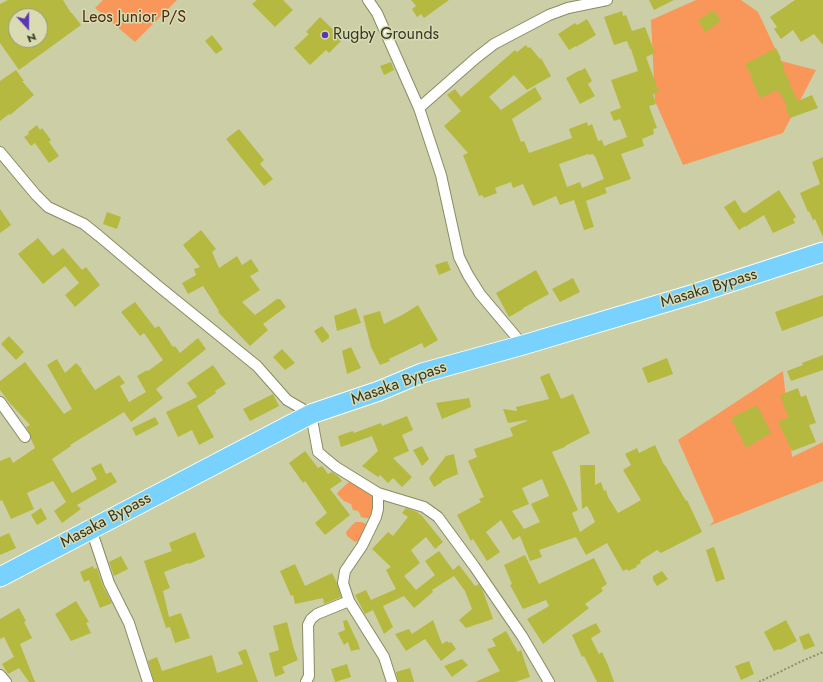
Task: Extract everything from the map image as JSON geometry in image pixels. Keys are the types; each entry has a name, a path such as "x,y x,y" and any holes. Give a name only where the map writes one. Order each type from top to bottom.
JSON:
{"highway":[{"name":"Masaka Bypass","path":"0,577 311,414 379,391 422,373 694,294 823,252"}],"street":[{"path":"368,0 377,13 419,108 441,175 459,257 480,294 523,344"},
{"path":"419,108 494,44 549,15 568,8 607,0"},
{"path":"0,152 48,207 84,224 156,285 257,366 287,400 311,414 318,452 336,467 378,493 424,507 438,517 522,636 549,682"},
{"path":"0,402 24,437"},
{"path":"378,493 378,509 376,517 362,546 345,571 343,583 349,601 384,656 392,682"},
{"path":"90,529 109,584 129,623 148,682"},
{"path":"306,682 309,676 308,625 311,619 317,614 349,601"},
{"path":"0,676 6,682"}],"path":[{"path":"759,682 823,652"}],"green space":[{"name":"Leos Junior P/S","path":"103,0 177,0 135,42 95,8"},
{"path":"696,0 741,0 758,12 781,61 816,70 783,133 683,165 655,101 651,20"},
{"path":"783,371 792,457 823,442 823,481 709,526 714,521 678,440"},
{"path":"350,481 372,495 374,499 373,511 369,518 361,517 358,511 353,510 351,504 344,501 337,494"},
{"path":"356,522 367,524 369,527 359,541 355,542 347,536 346,532"}],"building":[{"path":"8,0 63,0 81,25 19,70 0,43 0,4"},
{"path":"257,0 283,0 293,10 275,27 252,4"},
{"path":"411,0 449,0 424,18 421,14 417,17 412,9 416,6"},
{"path":"649,0 674,0 654,10"},
{"path":"795,0 823,0 823,45 814,34 801,42 793,30 781,39 774,29 777,27 770,17"},
{"path":"714,10 721,21 705,32 698,20"},
{"path":"622,11 623,16 626,15 632,31 645,27 655,53 646,57 659,92 653,94 656,104 649,106 657,128 653,129 654,134 642,139 644,146 621,154 631,179 605,188 607,193 586,201 594,227 584,230 574,200 560,205 556,196 533,206 523,184 513,188 511,182 495,188 497,193 484,198 482,195 479,196 463,155 468,153 444,126 461,111 447,95 455,89 461,97 515,50 517,52 526,45 528,48 530,47 540,59 541,58 551,76 527,90 514,75 489,97 501,110 535,87 542,99 512,119 521,142 524,141 529,153 572,138 569,129 587,122 588,126 592,124 598,141 602,140 604,146 627,137 620,119 614,121 610,112 621,108 611,80 638,71 627,41 614,45 604,17","holes":["588,154 593,154 595,156 604,179 582,188 580,182 567,187 559,164"]},
{"path":"320,17 343,39 329,53 326,50 310,65 294,48 309,34 306,32"},
{"path":"587,19 596,35 569,50 558,34 575,23 577,25"},
{"path":"212,35 223,49 216,54 205,41"},
{"path":"776,48 781,58 789,83 798,101 812,95 818,108 790,118 785,107 787,106 778,90 760,98 745,64"},
{"path":"391,62 394,70 384,75 380,66"},
{"path":"585,68 592,81 588,84 595,96 580,104 566,78"},
{"path":"16,70 24,81 22,81 34,95 10,115 9,114 0,121 0,81"},
{"path":"37,125 40,130 42,128 51,140 49,142 59,156 49,163 35,143 31,146 24,137"},
{"path":"239,129 264,160 260,164 273,179 264,186 226,139"},
{"path":"823,157 823,237 815,219 813,220 809,211 808,212 800,193 820,184 812,162"},
{"path":"779,190 796,217 793,219 795,223 773,233 764,215 739,230 724,207 735,200 743,213 745,213"},
{"path":"0,209 11,225 0,233"},
{"path":"107,212 121,217 117,229 103,224"},
{"path":"201,230 216,249 212,252 219,268 237,256 242,265 251,259 259,271 250,276 260,290 242,302 255,315 277,299 280,299 286,307 263,324 268,330 250,346 218,312 219,311 203,286 188,294 182,283 196,275 194,269 200,267 183,245"},
{"path":"38,238 53,256 63,248 82,270 86,267 100,285 75,307 65,295 79,283 65,266 43,284 18,254"},
{"path":"447,261 451,270 439,275 435,265"},
{"path":"536,270 549,294 509,317 496,293"},
{"path":"573,278 580,292 560,302 552,289"},
{"path":"823,295 823,316 782,331 775,312"},
{"path":"135,302 155,328 159,326 173,347 175,346 180,353 198,338 206,349 156,389 163,398 131,422 124,412 70,445 71,446 52,459 72,493 97,479 91,468 101,463 106,474 111,472 117,482 77,505 81,509 62,523 54,511 66,502 53,481 27,493 34,509 11,519 2,500 0,501 0,461 10,457 13,463 35,448 26,427 30,425 0,390 0,381 25,362 64,414 72,409 47,365 57,359 65,373 76,363 82,369 81,370 95,390 119,375 125,383 120,386 129,402 146,392 137,376 147,370 148,371 163,360 144,333 140,336 121,312"},
{"path":"418,305 438,340 424,348 422,343 380,365 371,347 363,316 380,311 384,324"},
{"path":"356,308 361,323 337,331 334,316"},
{"path":"322,326 329,335 329,338 322,343 314,331"},
{"path":"9,336 24,352 16,360 1,344"},
{"path":"351,347 361,368 347,374 342,351"},
{"path":"282,349 295,363 285,370 273,357"},
{"path":"823,355 823,370 791,381 787,371 803,365 802,363"},
{"path":"667,358 673,374 648,383 642,368"},
{"path":"213,365 226,384 197,406 214,437 199,445 192,430 178,437 166,412 197,397 187,383"},
{"path":"549,373 561,399 573,394 590,433 565,447 552,452 578,510 572,513 580,532 595,522 587,506 582,509 580,465 595,465 595,485 601,482 604,491 606,490 608,497 618,513 641,500 623,470 631,465 625,454 637,448 639,453 655,445 664,465 686,501 687,500 702,532 661,553 657,550 640,561 641,563 636,566 637,567 628,571 627,569 623,571 607,543 586,555 576,537 539,550 542,557 530,561 520,536 513,540 501,520 486,532 500,552 487,561 473,539 471,541 457,515 481,502 479,499 484,497 468,461 477,457 474,449 513,436 510,428 527,421 508,423 503,409 517,411 516,407 549,399 540,377","holes":["542,479 549,496 531,504 540,522 524,529 512,511 529,504 522,488"]},
{"path":"798,388 801,397 806,395 816,423 809,425 816,442 792,451 778,422 788,417 780,395"},
{"path":"273,394 279,406 250,421 243,409"},
{"path":"469,398 471,407 442,419 436,403"},
{"path":"757,405 771,433 746,448 731,418"},
{"path":"407,416 413,430 402,435 409,451 393,458 412,477 402,487 393,478 388,483 380,475 378,477 362,466 378,451 372,436 341,447 338,436 353,431 354,433 381,423 382,426"},
{"path":"155,417 159,424 136,436 132,428"},
{"path":"422,446 429,459 422,466 413,450"},
{"path":"305,451 318,468 322,466 328,474 332,472 342,481 330,489 350,515 325,535 315,523 327,513 305,481 303,483 289,463"},
{"path":"454,454 458,474 442,481 434,487 429,478 446,456"},
{"path":"41,508 47,519 37,525 31,515"},
{"path":"406,508 417,512 422,516 443,542 435,549 426,537 411,550 420,563 404,576 416,590 435,575 425,561 439,551 453,570 459,565 475,586 479,584 493,619 466,628 459,620 472,609 465,591 454,576 432,590 433,592 414,608 404,596 383,606 393,627 384,634 373,610 365,614 355,595 366,590 371,600 396,589 386,570 391,567 372,549 388,532 393,536 408,517 402,513"},
{"path":"195,532 205,557 164,572 170,588 163,591 169,617 181,613 190,638 175,643 170,627 166,628 144,561 172,551 169,543"},
{"path":"9,533 16,548 0,555 0,537"},
{"path":"714,547 725,579 716,582 706,550"},
{"path":"525,555 539,584 594,558 607,584 601,588 603,591 585,604 589,608 543,644 527,619 549,606 546,600 523,609 510,585 512,584 504,565"},
{"path":"121,556 128,569 114,576 109,562"},
{"path":"295,564 305,586 332,573 341,597 324,604 323,598 295,604 293,595 291,596 280,571"},
{"path":"93,566 94,569 97,568 103,586 112,603 100,608 89,580 84,582 80,572"},
{"path":"662,571 668,579 657,586 653,580 653,576"},
{"path":"76,601 89,622 86,623 91,633 71,641 55,614"},
{"path":"19,608 26,621 24,622 32,638 20,644 35,682 29,682 19,668 8,674 2,664 14,657 4,637 0,639 0,619"},
{"path":"347,620 360,649 351,651 348,642 344,645 338,633 345,630 343,621"},
{"path":"433,620 442,644 447,641 449,643 451,642 456,649 441,661 425,639 406,651 395,634 409,629 412,634"},
{"path":"786,620 797,641 780,650 774,651 764,632"},
{"path":"287,622 298,660 282,667 285,673 275,677 269,653 279,650 273,626"},
{"path":"596,623 601,632 591,638 599,654 602,652 614,682 597,682 584,656 582,657 572,635"},
{"path":"506,631 518,652 521,650 530,677 515,682 475,682 500,671 487,649 496,646 492,639"},
{"path":"809,633 815,646 804,650 799,637"},
{"path":"246,649 258,682 154,682 148,661 157,657 162,671 212,655 217,673 243,664 238,652"},
{"path":"462,659 468,665 452,677 444,666"},
{"path":"749,661 754,674 741,680 735,666"},
{"path":"347,664 351,677 335,682 331,669"},
{"path":"410,668 414,682 398,682 396,672"}],"place":[{"name":"Rugby Grounds","path":"325,35"}]}
